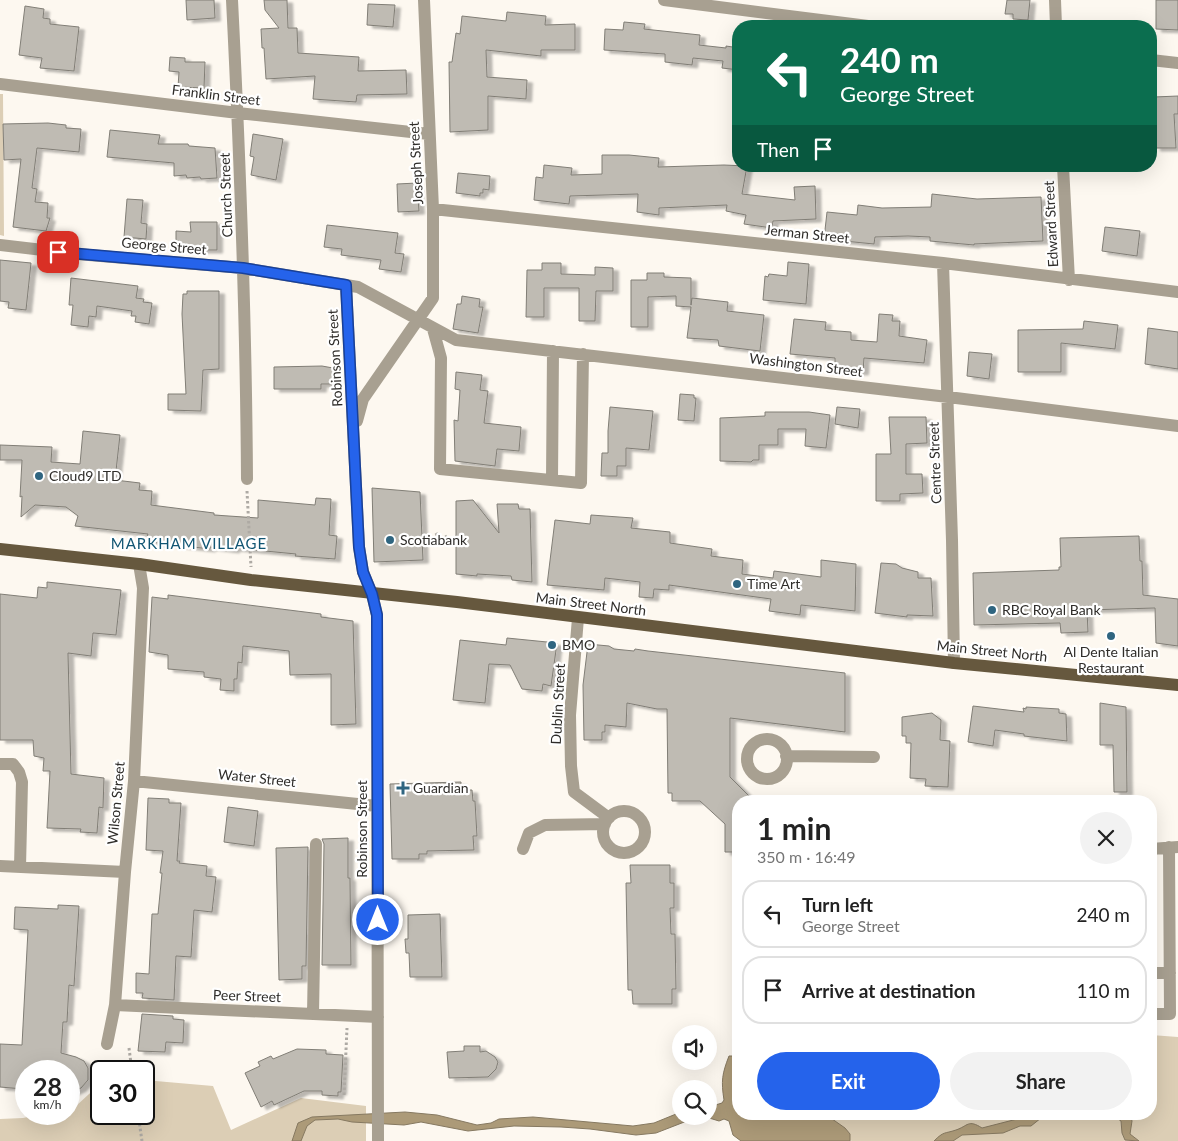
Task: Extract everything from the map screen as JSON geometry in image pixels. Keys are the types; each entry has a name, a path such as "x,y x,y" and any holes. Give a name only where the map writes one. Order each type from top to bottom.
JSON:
{"main road":[{"name":"Main Street North","path":"0,549 138,564 251,580 457,602 954,663 1178,685"}],"street":[{"name":"Church Street","path":"232,0 243,268 247,479"},
{"name":"Joseph Street","path":"418,320 433,298 433,209 424,0"},
{"path":"664,0 694,2 824,20"},
{"path":"1055,0 1056,20"},
{"path":"1157,61 1178,63"},
{"name":"Franklin Street","path":"0,84 429,134"},
{"name":"Edward Street","path":"1063,172 1069,280"},
{"name":"Jerman Street","path":"433,209 944,263 1178,292"},
{"name":"George Street","path":"0,245 77,254 243,268 358,287 433,329"},
{"name":"Centre Street","path":"944,263 954,663"},
{"name":"Robinson Street","path":"346,285 359,547 363,572 372,594 377,615 378,1141"},
{"name":"Robinson Street","path":"354,430 363,398 418,320"},
{"path":"433,329 441,358 440,470 581,483 583,354"},
{"name":"Washington Street","path":"433,329 456,340 948,397 1178,426"},
{"path":"552,351 552,480"},
{"name":"Wilson Street","path":"107,1044 115,1005 134,780 143,588 138,564"},
{"name":"Dublin Street","path":"522,849 530,833 545,825 607,821 574,792 571,766 570,715 578,618"},
{"path":"786,756 874,757"},
{"path":"0,764 13,764 19,772 22,782 20,867"},
{"name":"Water Street","path":"134,780 378,806"},
{"path":"313,1014 316,844"},
{"path":"1157,848 1174,847 1170,1014 1157,1014"},
{"path":"0,866 125,872"},
{"path":"1157,973 1170,973"},
{"name":"Peer Street","path":"115,1005 378,1017"}],"path":[{"path":"247,479 251,580"},
{"path":"436,533 440,541"},
{"path":"433,546 447,536"},
{"path":"344,1095 347,1015"},
{"path":"129,1048 131,1060"},
{"path":"140,1125 142,1141"}],"shaded area":[{"path":"0,94 3,94 4,236 0,235"},
{"path":"1157,1035 1178,1037 1178,1141 852,1141 836,1136 827,1120 1157,1120"},
{"path":"729,1056 732,1056 732,1120 834,1120 850,1134 850,1141 741,1141 733,1135 729,1121 724,1119 717,1120 717,1105 724,1100 723,1078"},
{"path":"155,1081 213,1086 231,1130 301,1098 366,1106 366,1141 0,1141 0,1119 15,1118 15,1125 80,1125 80,1102 90,1093 90,1125 155,1125"},
{"path":"405,1112 437,1115 477,1125 491,1123 499,1119 533,1117 633,1126 654,1123 672,1116 672,1125 677,1125 656,1133 636,1135 561,1127 514,1126 468,1131 421,1122 404,1125 352,1122 338,1119 315,1120 307,1126 301,1141 292,1141 298,1123 312,1117"},
{"path":"1013,1120 1038,1120 1031,1126 1020,1126 1003,1133 962,1135 953,1141 934,1141 942,1134 968,1124 974,1124 982,1128"},
{"path":"1120,1120 1132,1120 1130,1134 1139,1141 1125,1140"}],"building":[{"path":"186,0 214,0 215,18 187,20"},
{"path":"264,0 287,0 288,28 297,28 298,53 359,57 358,71 406,70 407,94 357,95 356,102 313,99 315,76 266,79 261,29 279,28 265,10"},
{"path":"1007,0 1030,0 1028,20 1013,19 1013,14 1005,14"},
{"path":"1156,0 1178,0 1178,30 1157,29"},
{"path":"368,4 395,5 393,27 367,25"},
{"path":"25,6 44,9 43,18 50,19 50,24 79,27 74,71 40,68 42,58 19,55"},
{"path":"507,12 546,16 545,25 575,24 575,50 541,50 541,56 486,50 487,77 527,80 526,99 488,96 488,130 450,132 449,62 452,62 456,33 460,34 462,16 506,21"},
{"path":"624,22 645,24 644,29 700,35 699,45 732,47 732,69 722,68 723,61 693,58 692,65 665,62 665,54 604,50 605,29 623,30"},
{"path":"170,57 185,58 185,62 205,62 204,88 178,87 179,72 169,71"},
{"path":"1178,96 1178,114 1174,114 1176,148 1157,148 1157,97"},
{"path":"48,123 66,125 66,128 81,129 79,152 37,148 32,188 37,189 35,202 48,203 47,218 50,218 46,231 13,227 21,159 4,160 3,124"},
{"path":"110,130 160,135 158,144 188,144 189,146 215,148 217,178 201,179 200,177 187,178 186,175 174,176 174,163 107,157"},
{"path":"253,134 283,139 276,180 251,175 254,157 250,156"},
{"path":"602,155 659,158 658,167 732,165 732,172 746,172 742,194 795,200 794,187 815,186 816,219 773,221 772,228 744,224 746,215 726,211 727,205 659,208 659,215 637,212 638,194 570,196 569,204 534,200 536,177 543,178 544,165 572,168 571,175 602,174"},
{"path":"458,173 490,176 489,190 483,189 483,193 480,193 480,196 456,193"},
{"path":"417,183 419,211 398,212 397,184"},
{"path":"932,194 977,199 1041,197 1043,241 974,245 930,241 930,237 908,236 875,237 874,244 824,239 827,212 857,215 858,205 882,208 931,207"},
{"path":"127,199 143,200 141,223 147,224 146,239 124,237"},
{"path":"190,222 217,222 217,250 191,250 191,246 176,246 176,231 191,232"},
{"path":"327,225 398,233 395,253 404,254 401,272 379,269 381,260 341,255 342,249 324,247"},
{"path":"1105,227 1140,231 1137,256 1102,251"},
{"path":"0,260 31,263 26,310 8,308 9,302 0,301"},
{"path":"788,262 809,264 806,304 763,300 765,276 768,277 769,274 787,276"},
{"path":"542,263 561,263 561,274 595,275 595,267 613,268 613,291 596,291 595,321 579,321 579,288 544,288 544,317 526,317 527,270 542,270"},
{"path":"647,273 664,273 664,277 691,278 691,305 692,298 728,302 727,311 764,315 760,351 719,346 718,340 687,338 691,307 676,306 676,296 648,297 648,327 631,327 631,280 647,280"},
{"path":"71,278 138,286 136,298 144,299 143,302 152,303 149,324 135,322 136,316 131,316 132,311 97,306 96,317 89,316 88,327 71,325 73,305 69,305"},
{"path":"187,291 219,291 219,369 203,370 201,411 168,410 168,394 186,394 182,314 183,294 187,294"},
{"path":"462,296 480,299 479,307 483,307 478,333 453,329 457,304 461,304"},
{"path":"879,314 893,315 892,321 900,321 899,336 927,340 924,363 864,358 863,372 835,371 835,358 790,354 794,319 826,322 825,330 851,332 851,340 877,342"},
{"path":"1084,321 1118,325 1115,349 1061,343 1061,372 1018,372 1018,330 1083,329"},
{"path":"1148,328 1178,332 1178,369 1145,364"},
{"path":"969,352 992,354 989,379 967,376"},
{"path":"322,366 333,368 333,384 321,384 321,389 274,389 274,367"},
{"path":"456,372 482,375 480,390 488,391 484,423 521,427 519,451 497,449 495,466 455,461 454,420 458,421 460,390 455,389"},
{"path":"680,394 694,395 694,398 696,398 694,421 678,420"},
{"path":"610,407 653,411 649,450 626,448 626,466 617,466 617,476 601,476 602,453 608,453"},
{"path":"837,407 860,409 858,428 835,424"},
{"path":"765,412 809,412 830,415 826,448 805,446 806,429 778,429 778,445 759,445 759,460 751,462 720,461 720,418 765,416"},
{"path":"889,417 926,417 927,443 906,444 906,474 922,474 923,493 900,494 900,501 876,501 876,454 891,454"},
{"path":"83,431 120,435 115,480 140,483 139,490 152,491 151,505 214,513 214,515 258,518 258,500 315,505 316,498 331,499 329,535 337,536 335,559 234,548 234,550 210,547 210,549 150,542 148,534 75,526 78,516 66,507 35,505 21,517 22,460 0,460 0,445 52,447 51,462 80,464"},
{"path":"372,488 420,492 423,560 374,562"},
{"path":"473,500 499,533 497,504 518,504 519,509 530,509 532,582 512,580 511,576 456,574 456,501"},
{"path":"591,515 633,518 631,528 670,532 670,543 712,549 711,556 743,560 742,574 773,578 774,571 821,577 821,560 856,564 855,611 801,605 800,615 769,611 771,599 669,585 669,590 654,589 653,598 639,597 640,582 605,578 604,590 547,585 555,520 590,524"},
{"path":"1139,536 1143,595 1178,599 1178,646 1156,643 1155,608 1087,610 1088,632 1061,633 1060,623 974,625 973,573 1059,570 1059,567 1061,567 1060,538"},
{"path":"881,563 896,564 902,568 918,572 918,578 931,578 933,616 907,615 907,617 875,613"},
{"path":"47,582 121,590 116,635 93,633 91,656 68,653 71,774 104,778 103,808 99,807 97,833 80,832 81,829 47,828 50,771 43,771 44,758 34,756 33,740 0,740 0,594 37,598 38,587 47,588"},
{"path":"168,595 321,614 321,617 353,621 356,724 331,725 331,674 290,675 289,651 243,646 242,663 238,662 237,679 234,679 234,691 220,690 221,679 204,677 204,672 168,669 168,655 149,652 152,597 168,599"},
{"path":"507,638 557,643 551,686 543,684 542,691 522,689 510,665 489,664 485,703 453,700 460,640 506,645"},
{"path":"588,644 609,646 614,649 634,651 635,649 845,673 845,732 730,718 730,777 748,795 732,795 732,852 725,852 725,824 700,801 672,801 672,793 668,793 667,709 627,703 626,727 605,725 605,732 602,732 602,740 584,740 583,685"},
{"path":"1100,703 1126,707 1127,792 1114,792 1113,745 1100,745"},
{"path":"973,706 1024,712 1023,708 1026,709 1026,707 1059,709 1059,713 1066,714 1067,741 1024,736 1024,734 995,730 993,746 968,742"},
{"path":"932,713 941,720 940,740 950,741 948,787 925,786 926,779 910,778 911,743 906,743 906,736 902,736 902,717"},
{"path":"461,782 461,790 472,790 473,801 475,801 477,836 473,836 474,850 427,851 427,854 419,854 419,859 392,859 390,784"},
{"path":"148,798 169,799 169,803 181,803 177,861 180,861 179,863 207,866 206,876 216,877 212,912 194,910 191,957 176,956 174,1000 142,998 143,993 136,993 136,973 149,974 152,914 158,914 162,873 160,873 163,851 146,850"},
{"path":"228,807 258,811 254,846 224,842"},
{"path":"348,838 351,965 322,965 324,844 322,839"},
{"path":"308,847 306,966 302,966 302,979 279,980 276,848"},
{"path":"630,865 670,865 670,883 674,883 674,908 670,908 671,934 675,934 676,989 672,989 672,1004 633,1004 632,990 628,990 626,883 631,883"},
{"path":"58,905 79,906 74,986 69,985 67,1022 63,1022 61,1053 84,1061 88,1068 88,1080 80,1088 80,1060 15,1060 15,1088 0,1087 0,1044 22,1045 28,930 14,929 15,907 58,909"},
{"path":"440,914 442,977 410,977 409,953 406,953 405,939 408,939 408,915"},
{"path":"142,1014 173,1016 173,1019 184,1020 183,1043 166,1042 165,1052 138,1051"},
{"path":"464,1046 480,1046 480,1052 486,1051 495,1057 498,1062 496,1069 488,1077 449,1078 447,1052 464,1051"},
{"path":"297,1049 326,1050 326,1054 343,1055 341,1092 338,1092 338,1096 322,1095 322,1091 304,1091 274,1105 272,1101 261,1107 245,1073 260,1066 258,1062 271,1056 273,1059"}],"place":[{"name":"Cloud9 LTD","path":"39,476"},
{"name":"Scotiabank","path":"390,540"},
{"name":"Time Art","path":"737,584"},
{"name":"RBC Royal Bank","path":"992,610"},
{"name":"Al Dente Italian Restaurant","path":"1111,636"},
{"name":"BMO","path":"552,645"},
{"name":"Guardian","path":"403,788"}],"district":[{"name":"MARKHAM VILLAGE","path":"189,544"}],"route":[{"path":"58,252 243,268 346,285 359,547 363,572 372,594 377,615 378,920"}]}
